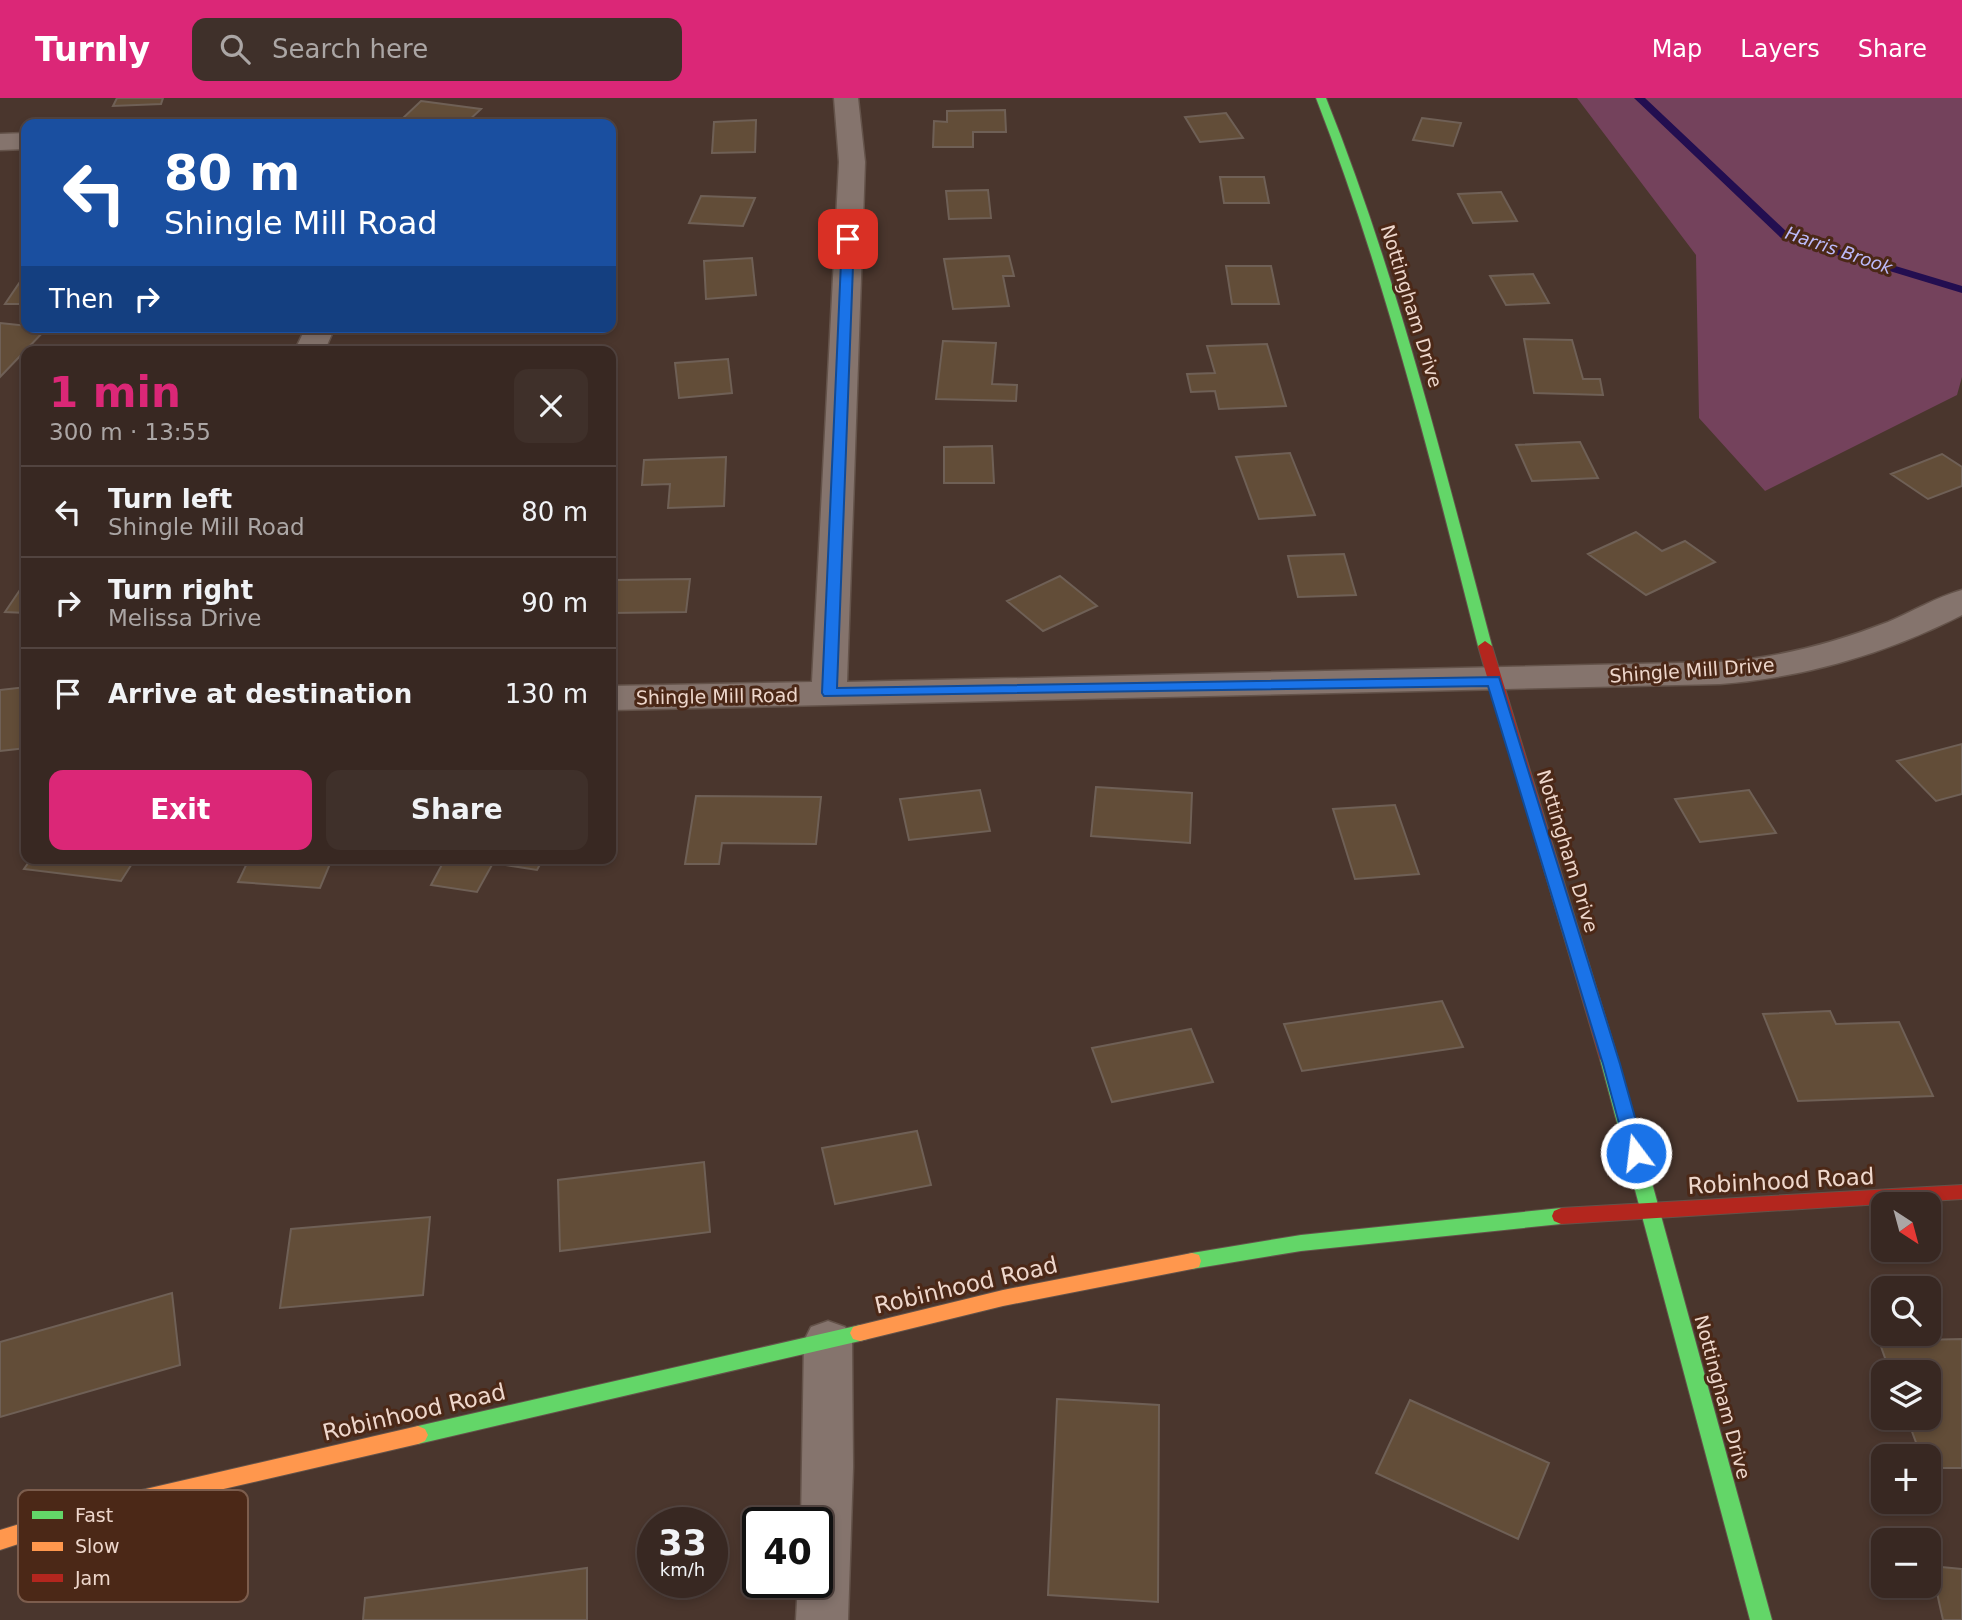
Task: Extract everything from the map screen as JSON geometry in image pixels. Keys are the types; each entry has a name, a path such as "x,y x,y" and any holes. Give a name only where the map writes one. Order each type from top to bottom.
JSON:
{"street":[{"path":"829,693 852,162 846,98"},
{"name":"Nottingham Drive","path":"1321,98 1349,167 1378,262 1444,488 1494,681 1611,1064 1761,1620"},
{"name":"Shingle Mill Drive","path":"1494,681 1666,676 1751,670 1816,657 1877,639 1962,601"},
{"name":"Shingle Mill Road","path":"616,698 1494,681"},
{"name":"Robinhood Road","path":"177,1490 828,1341 1003,1298 1154,1267 1274,1248 1513,1219 1962,1192"},
{"path":"822,1620 828,1467 828,1341"},
{"name":"Robinhood Road","path":"0,1540 18,1534"}],"shaded area":[{"path":"1577,98 1962,98 1962,377 1957,395 1765,491 1699,418 1696,255"}],"building":[{"path":"117,98 163,98 161,104 113,106"},
{"path":"421,101 481,109 470,119 402,119"},
{"path":"1005,110 1006,132 973,132 973,147 933,147 934,121 947,122 947,111"},
{"path":"1226,113 1243,138 1200,142 1185,117"},
{"path":"1422,118 1461,123 1453,146 1413,140"},
{"path":"756,120 755,152 712,153 714,122"},
{"path":"1220,177 1264,177 1269,203 1224,203"},
{"path":"988,190 991,218 949,219 946,191"},
{"path":"1501,192 1517,221 1473,223 1458,194"},
{"path":"701,196 755,198 743,226 689,223"},
{"path":"1009,256 1014,276 1003,276 1009,306 953,309 944,259"},
{"path":"752,258 756,295 706,299 704,261"},
{"path":"1226,266 1271,266 1279,304 1232,304"},
{"path":"1533,274 1549,303 1506,305 1490,276"},
{"path":"21,280 21,304 5,304"},
{"path":"0,323 21,325 21,333 42,333 30,346 21,346 21,355 0,377"},
{"path":"1524,339 1572,340 1583,379 1600,379 1603,395 1534,393"},
{"path":"943,341 996,343 992,384 1017,385 1016,401 936,399"},
{"path":"1267,344 1286,406 1219,409 1215,391 1191,392 1187,374 1215,373 1207,346"},
{"path":"728,359 732,393 679,398 675,363"},
{"path":"1580,442 1598,478 1532,481 1516,445"},
{"path":"992,446 994,483 944,483 944,447"},
{"path":"1290,453 1315,515 1259,519 1236,457"},
{"path":"1942,454 1962,467 1962,486 1928,499 1891,474"},
{"path":"726,457 724,506 668,508 670,484 642,485 644,460"},
{"path":"1636,532 1662,551 1685,541 1715,562 1646,595 1588,554"},
{"path":"1344,554 1356,595 1298,597 1288,556"},
{"path":"1060,576 1097,606 1043,631 1007,601"},
{"path":"690,579 686,612 616,613 616,580"},
{"path":"21,588 21,613 5,612"},
{"path":"21,688 21,749 0,751 0,690"},
{"path":"1962,744 1962,794 1936,801 1897,761"},
{"path":"1096,787 1192,793 1190,843 1091,836"},
{"path":"980,790 990,831 909,840 900,799"},
{"path":"1749,790 1776,833 1700,842 1675,799"},
{"path":"696,796 821,797 816,844 722,843 719,864 685,864"},
{"path":"1395,805 1419,874 1355,879 1333,809"},
{"path":"28,864 132,864 121,881 24,869"},
{"path":"247,864 330,864 320,888 238,882"},
{"path":"442,864 492,864 477,892 431,885"},
{"path":"499,864 540,864 537,870"},
{"path":"1442,1001 1463,1047 1302,1071 1284,1024"},
{"path":"1830,1011 1836,1024 1899,1022 1933,1096 1798,1101 1763,1014"},
{"path":"1191,1029 1213,1082 1112,1102 1092,1048"},
{"path":"917,1131 931,1185 835,1204 822,1148"},
{"path":"704,1162 710,1232 560,1251 558,1180"},
{"path":"430,1217 423,1295 280,1308 291,1229"},
{"path":"172,1293 180,1365 0,1417 0,1342"},
{"path":"1962,1339 1962,1468 1941,1468 1941,1444 1917,1444 1911,1430 1941,1430 1941,1360 1886,1360 1881,1346 1941,1346 1941,1340"},
{"path":"1057,1399 1159,1405 1158,1602 1048,1595"},
{"path":"1410,1400 1549,1463 1518,1539 1376,1473"},
{"path":"1941,1567 1962,1569 1962,1620 1943,1620 1938,1598 1941,1598"},
{"path":"587,1568 587,1620 363,1620 365,1598"}],"waterway":[{"name":"Harris Brook","path":"1639,98 1785,236 1962,290"}],"traffic: fast":[{"path":"1321,98 1354,186 1391,306 1485,646"},
{"path":"1609,1059 1761,1620"},
{"path":"1192,1261 1301,1243 1561,1216"},
{"path":"418,1435 860,1333"}],"traffic: slow":[{"path":"860,1333 1003,1298 1192,1261"},
{"path":"180,1490 418,1435"},
{"path":"0,1540 18,1534"}],"traffic: jam":[{"path":"1485,646 1609,1059"},
{"path":"1561,1216 1962,1192"}],"route":[{"path":"848,239 829,693 1494,681 1636,1153"}]}
